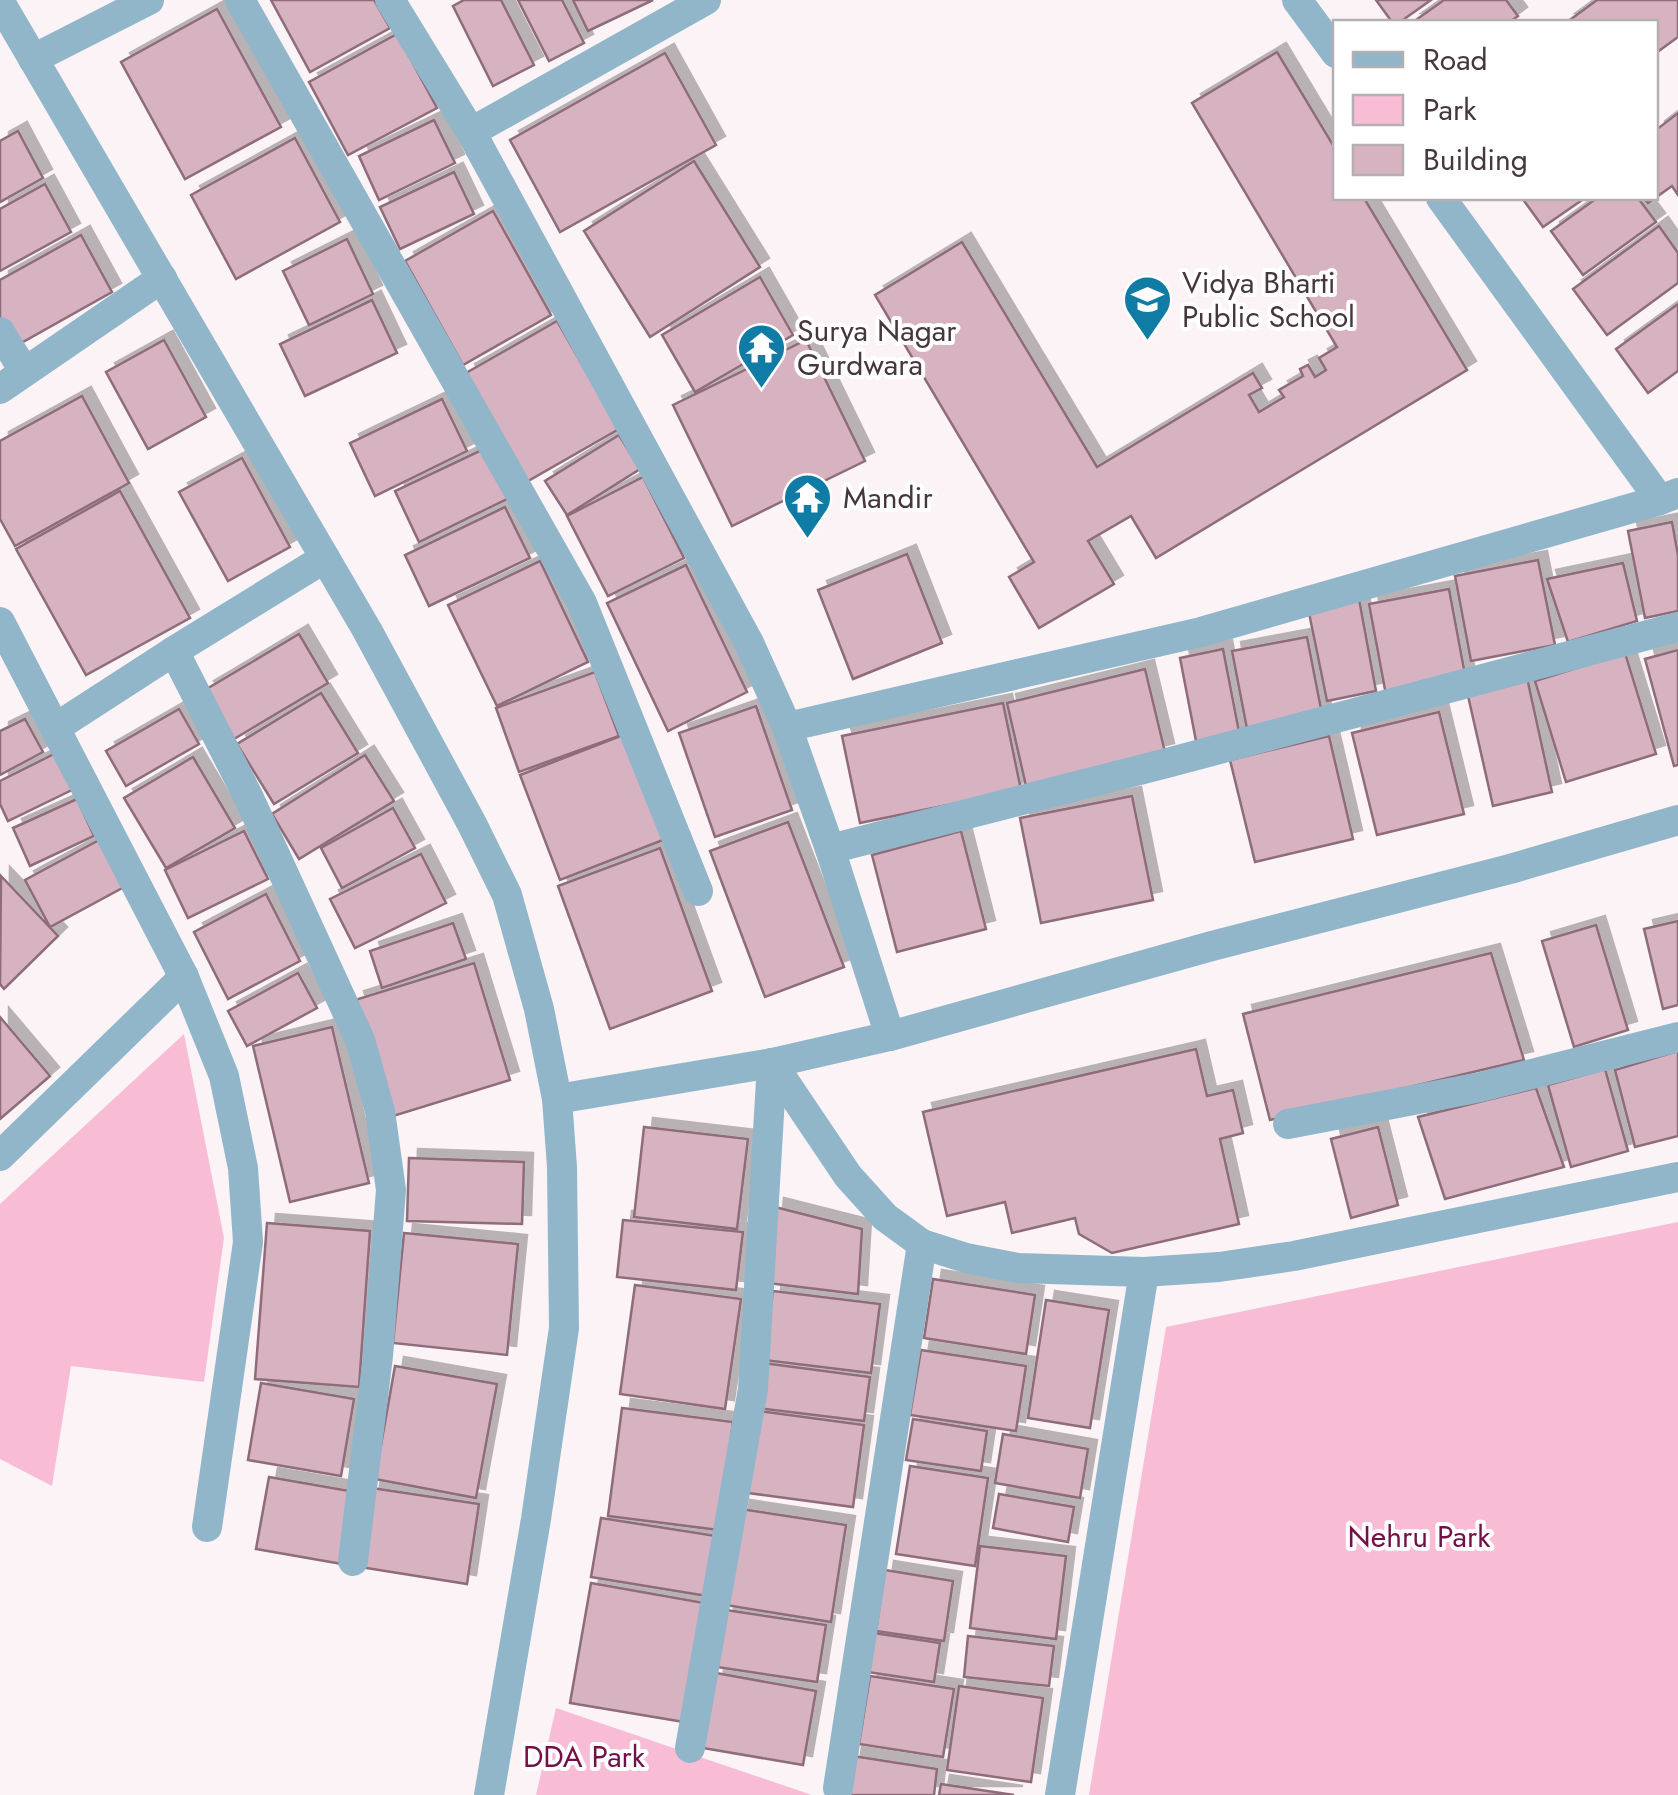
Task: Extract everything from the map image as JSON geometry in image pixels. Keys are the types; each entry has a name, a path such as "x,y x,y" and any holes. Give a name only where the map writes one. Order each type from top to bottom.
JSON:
{"street":[{"path":"33,59 149,0"},
{"path":"240,0 582,603 698,892"},
{"path":"471,132 706,0"},
{"path":"1297,0 1333,48"},
{"path":"0,2 367,630 472,824 507,895 539,1009 557,1099 564,1328 489,1795"},
{"path":"400,4 749,643 787,726 890,1036"},
{"path":"787,726 1201,632 1669,497 1443,200"},
{"path":"0,332 12,380 162,278"},
{"path":"55,728 324,558"},
{"path":"0,622 184,977 224,1076 243,1168 248,1242 207,1527"},
{"path":"830,849 1678,627"},
{"path":"174,651 248,796 360,1040 380,1111 391,1190 378,1356 354,1561"},
{"path":"557,1099 772,1063 890,1036 1678,820"},
{"path":"0,1156 184,977"},
{"path":"1288,1124 1481,1087 1678,1037"},
{"path":"772,1063 848,1176 885,1217 922,1244 1018,1268 1144,1272 1220,1267 1294,1256 1678,1178"},
{"path":"690,1748 754,1388 772,1063"},
{"path":"838,1788 922,1244"},
{"path":"1060,1795 1144,1272"}],"green space":[{"path":"184,1034 224,1238 204,1382 71,1366 52,1486 0,1459 0,1204"},
{"name":"Nehru Park","path":"1678,1222 1678,1795 1089,1795 1166,1327"},
{"name":"DDA Park","path":"556,1708 812,1795 536,1795"}],"building":[{"path":"271,0 374,0 390,28 310,72"},
{"path":"464,0 501,0 534,65 493,86 453,6"},
{"path":"518,0 562,0 584,43 549,61"},
{"path":"573,0 653,0 588,31"},
{"path":"1376,0 1431,0 1403,20 1391,20"},
{"path":"1444,0 1506,0 1518,16 1513,20 1416,20"},
{"path":"1597,0 1678,0 1678,37 1658,52 1658,20 1570,20"},
{"path":"217,9 281,127 185,179 121,62"},
{"path":"397,34 437,108 348,155 309,82"},
{"path":"1277,52 1333,145 1333,200 1365,200 1467,370 1156,558 1131,516 1088,541 1114,584 1039,628 1009,577 1034,562 875,295 962,242 1097,467 1253,373 1262,388 1249,395 1259,412 1284,397 1279,390 1303,376 1300,369 1308,365 1315,377 1326,370 1319,358 1337,347 1192,103"},
{"path":"665,53 716,145 560,232 510,140"},
{"path":"1678,113 1678,195 1672,186 1658,196 1658,128"},
{"path":"434,120 455,163 379,200 359,156"},
{"path":"18,131 43,178 0,202 0,141"},
{"path":"295,138 340,222 236,279 191,195"},
{"path":"694,161 760,267 650,337 584,231"},
{"path":"454,172 474,214 400,249 380,207"},
{"path":"45,184 71,232 0,271 0,209"},
{"path":"1523,200 1582,200 1543,227"},
{"path":"1594,200 1640,200 1656,222 1583,275 1551,231"},
{"path":"493,211 551,315 463,365 405,261"},
{"path":"1659,226 1678,253 1678,283 1607,335 1573,289"},
{"path":"81,235 112,292 14,347 0,322 0,280"},
{"path":"347,239 373,294 309,325 283,271"},
{"path":"760,277 793,335 695,392 662,335"},
{"path":"372,300 397,353 305,396 280,344"},
{"path":"1678,304 1678,371 1648,393 1616,349"},
{"path":"557,321 619,429 528,481 466,373"},
{"path":"164,340 206,417 148,449 106,372"},
{"path":"806,340 865,461 732,526 673,405"},
{"path":"82,396 129,483 15,546 0,519 0,441"},
{"path":"442,399 467,451 375,496 350,443"},
{"path":"619,435 640,469 567,515 545,481"},
{"path":"486,448 509,498 419,542 395,491"},
{"path":"242,458 290,547 228,581 179,492"},
{"path":"643,477 684,558 608,596 567,516"},
{"path":"120,491 190,618 86,675 16,549"},
{"path":"505,507 530,558 429,606 405,555"},
{"path":"1672,522 1678,555 1678,611 1645,618 1628,531"},
{"path":"907,554 942,643 853,679 818,590"},
{"path":"1538,560 1555,645 1471,661 1455,576"},
{"path":"540,561 588,662 497,706 448,605"},
{"path":"1623,563 1637,621 1568,642 1547,579"},
{"path":"686,565 747,692 668,731 607,603"},
{"path":"1449,589 1466,680 1386,695 1369,604"},
{"path":"1359,599 1376,691 1327,701 1308,608"},
{"path":"299,634 328,683 234,739 205,690"},
{"path":"1307,637 1322,714 1247,729 1232,651"},
{"path":"1223,649 1240,737 1197,746 1180,658"},
{"path":"1678,650 1678,765 1674,766 1645,659"},
{"path":"1625,653 1656,754 1566,782 1535,681"},
{"path":"1145,669 1165,752 1026,786 1007,703"},
{"path":"595,672 619,736 519,772 496,708"},
{"path":"1526,673 1552,792 1493,806 1466,687"},
{"path":"321,693 358,753 274,804 237,744"},
{"path":"1003,703 1021,790 860,823 842,736"},
{"path":"756,706 792,810 715,837 679,733"},
{"path":"179,709 199,744 126,786 106,751"},
{"path":"1439,712 1464,814 1377,835 1352,733"},
{"path":"25,719 43,752 0,775 0,731"},
{"path":"623,735 663,840 560,880 520,775"},
{"path":"1329,736 1353,839 1255,862 1230,760"},
{"path":"58,752 76,788 8,821 0,804 0,781"},
{"path":"365,755 394,801 299,859 272,814"},
{"path":"193,757 235,828 166,868 124,798"},
{"path":"1132,796 1153,900 1041,923 1020,818"},
{"path":"77,799 94,836 30,866 13,828"},
{"path":"393,808 415,848 342,888 321,848"},
{"path":"788,822 844,967 765,997 710,851"},
{"path":"244,831 268,879 188,918 165,870"},
{"path":"961,831 986,929 897,952 872,855"},
{"path":"101,839 126,886 50,927 25,880"},
{"path":"660,848 712,991 610,1029 558,886"},
{"path":"421,854 446,903 355,948 330,899"},
{"path":"1,876 58,936 4,989 0,984"},
{"path":"266,894 300,961 228,999 194,932"},
{"path":"1678,921 1678,1005 1663,1009 1644,929"},
{"path":"453,923 466,959 382,988 370,951"},
{"path":"1596,925 1628,1030 1574,1047 1542,941"},
{"path":"1491,953 1524,1060 1270,1120 1243,1014"},
{"path":"474,963 510,1080 390,1117 355,1000"},
{"path":"298,973 317,1008 247,1046 228,1011"},
{"path":"0,1017 50,1076 0,1119"},
{"path":"332,1027 369,1183 290,1202 253,1046"},
{"path":"1196,1049 1207,1096 1233,1090 1243,1133 1220,1139 1239,1224 1112,1253 1079,1234 1075,1218 1012,1233 1005,1202 947,1216 923,1112"},
{"path":"1678,1051 1678,1136 1635,1147 1615,1070"},
{"path":"1605,1069 1628,1151 1571,1167 1548,1085"},
{"path":"1536,1088 1564,1167 1445,1199 1418,1117"},
{"path":"644,1127 748,1139 737,1229 634,1217"},
{"path":"1378,1127 1398,1205 1351,1218 1331,1139"},
{"path":"409,1158 524,1162 522,1224 407,1221"},
{"path":"775,1207 862,1229 858,1294 767,1283"},
{"path":"623,1220 743,1232 736,1290 617,1277"},
{"path":"267,1223 370,1231 359,1387 255,1379"},
{"path":"404,1233 518,1244 507,1355 393,1343"},
{"path":"933,1279 1035,1295 1026,1354 924,1338"},
{"path":"635,1285 741,1299 725,1409 620,1394"},
{"path":"773,1291 880,1304 871,1373 764,1360"},
{"path":"1046,1300 1109,1310 1090,1428 1028,1418"},
{"path":"921,1350 1026,1366 1016,1431 910,1415"},
{"path":"763,1363 870,1377 864,1421 757,1408"},
{"path":"395,1366 497,1384 476,1498 375,1479"},
{"path":"261,1383 354,1399 341,1476 248,1460"},
{"path":"622,1408 733,1422 719,1530 608,1516"},
{"path":"759,1411 864,1425 853,1507 748,1493"},
{"path":"913,1419 987,1431 981,1471 906,1460"},
{"path":"1003,1434 1088,1449 1080,1498 995,1483"},
{"path":"910,1466 988,1478 975,1566 896,1554"},
{"path":"269,1477 355,1492 342,1564 256,1549"},
{"path":"372,1488 479,1504 467,1584 360,1567"},
{"path":"999,1494 1074,1507 1068,1542 993,1528"},
{"path":"741,1509 846,1525 831,1622 726,1605"},
{"path":"601,1518 716,1536 707,1596 591,1577"},
{"path":"980,1546 1066,1556 1056,1639 970,1628"},
{"path":"885,1570 953,1581 944,1641 876,1631"},
{"path":"591,1583 704,1603 684,1722 570,1703"},
{"path":"726,1610 826,1625 817,1682 717,1667"},
{"path":"867,1632 940,1643 934,1682 861,1671"},
{"path":"968,1636 1054,1646 1049,1686 964,1677"},
{"path":"716,1673 816,1691 803,1765 703,1748"},
{"path":"870,1676 954,1689 943,1757 859,1744"},
{"path":"959,1686 1043,1698 1031,1782 947,1770"},
{"path":"853,1756 937,1769 934,1795 847,1795"},
{"path":"941,1784 1014,1795 939,1795"}],"place":[{"name":"Vidya Bharti Public School","path":"1147,342"},
{"name":"Surya Nagar Gurdwara","path":"762,390"},
{"name":"Mandir","path":"808,540"}]}
